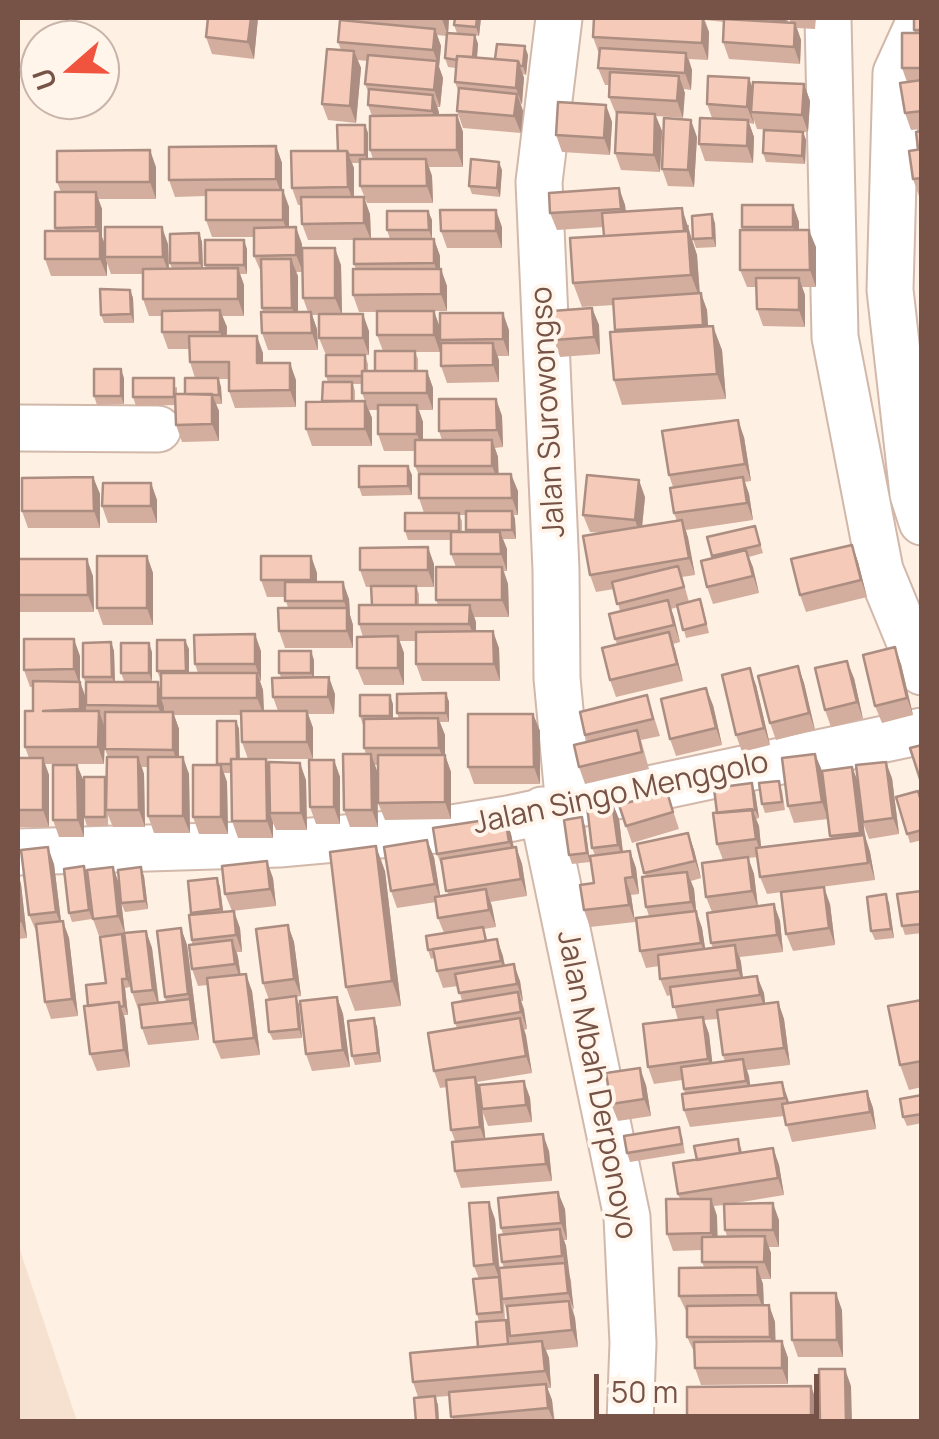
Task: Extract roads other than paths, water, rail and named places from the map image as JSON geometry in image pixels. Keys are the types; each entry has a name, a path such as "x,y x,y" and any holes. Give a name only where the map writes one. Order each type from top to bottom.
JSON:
{"street":[{"name":"Jalan Surowongso","path":"555,808 556,570 539,182 559,18"},
{"path":"828,18 835,337 880,570 922,672"},
{"path":"921,18 896,73 907,255 890,290 913,494 922,522"},
{"path":"18,428 158,428"},
{"name":"Jalan Singo Menggolo","path":"18,852 324,841 446,830 922,731"},
{"name":"Jalan Mbah Derponoyo","path":"555,808 627,1217 633,1343 630,1422"}]}
